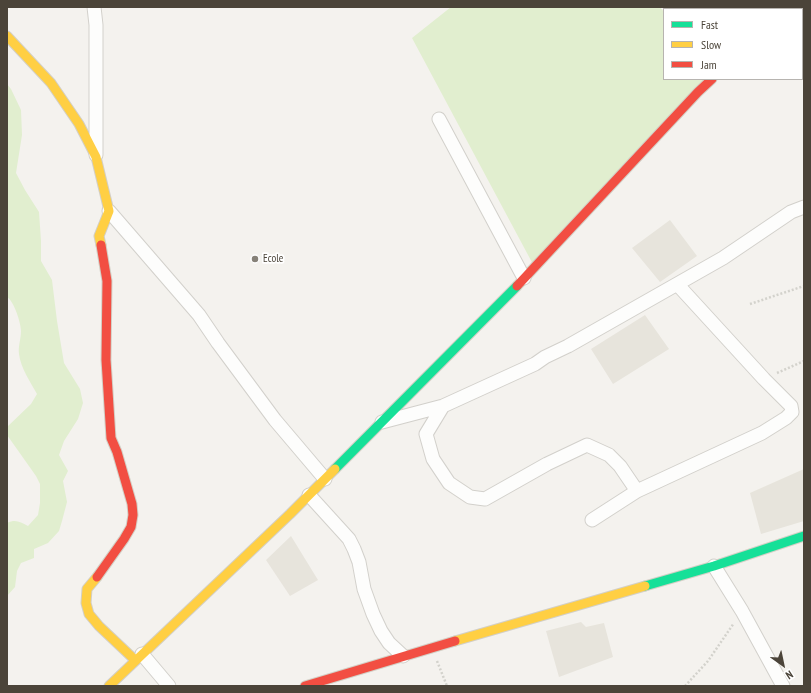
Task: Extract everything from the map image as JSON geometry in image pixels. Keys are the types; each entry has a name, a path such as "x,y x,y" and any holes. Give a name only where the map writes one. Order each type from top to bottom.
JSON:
{"street":[{"path":"94,7 96,25 96,157 109,211 199,315 275,420 325,479"},
{"path":"7,36 51,83 79,124 96,157"},
{"path":"109,686 290,514 382,422 524,278 711,80"},
{"path":"439,119 524,278"},
{"path":"382,422 443,406 535,364 723,258 791,212 804,206"},
{"path":"109,211 99,236 107,281 106,360 111,438 117,452 130,496 133,515 131,527 124,539 87,589 86,603 90,614 99,626 138,657 169,686"},
{"path":"592,520 637,491 762,434 786,418 792,412 791,406 764,379 677,284"},
{"path":"443,406 426,434 433,459 449,483 470,497 484,499 547,464 587,445 609,455 620,466 637,491"},
{"path":"309,495 349,539 359,562 364,589 373,614 388,642 403,656"},
{"path":"305,686 714,566 804,536"},
{"path":"714,566 742,611 783,686"}],"path":[{"path":"750,304 804,286"},
{"path":"764,379 804,361"},
{"path":"685,686 708,660 742,611"},
{"path":"432,648 447,686"}],"shaded area":[{"path":"670,220 697,256 660,282 632,248"},
{"path":"645,315 669,349 613,384 591,349"},
{"path":"804,469 804,521 761,534 750,493"},
{"path":"291,536 318,580 290,596 266,560"},
{"path":"581,622 586,627 604,623 613,657 559,677 546,631"}],"green space":[{"path":"451,7 660,7 663,11 663,80 713,80 535,268 412,38"},
{"path":"7,84 21,110 22,135 16,173 39,212 41,261 52,280 64,363 80,389 83,403 78,419 64,441 59,455 68,471 63,481 67,502 59,531 48,543 34,549 34,558 21,563 17,571 15,587 7,596 7,523 15,521 28,526 38,515 40,503 40,484 7,435 7,427 31,404 37,394 26,375 20,359 20,323 15,307 7,297"}],"traffic: fast":[{"path":"335,469 517,286"},
{"path":"645,586 714,566 804,536"}],"traffic: slow":[{"path":"7,36 51,83 79,124 96,157 109,211 99,236 101,245"},
{"path":"109,686 290,514 335,469"},
{"path":"97,577 87,589 86,603 89,614 99,626 135,660"},
{"path":"455,641 645,586"}],"traffic: jam":[{"path":"517,286 711,80"},
{"path":"97,577 131,527 133,515 132,504 117,452 111,438 106,360 107,281 101,245"},
{"path":"305,686 455,641"}],"place":[{"name":"Ecole","path":"255,259"}]}
